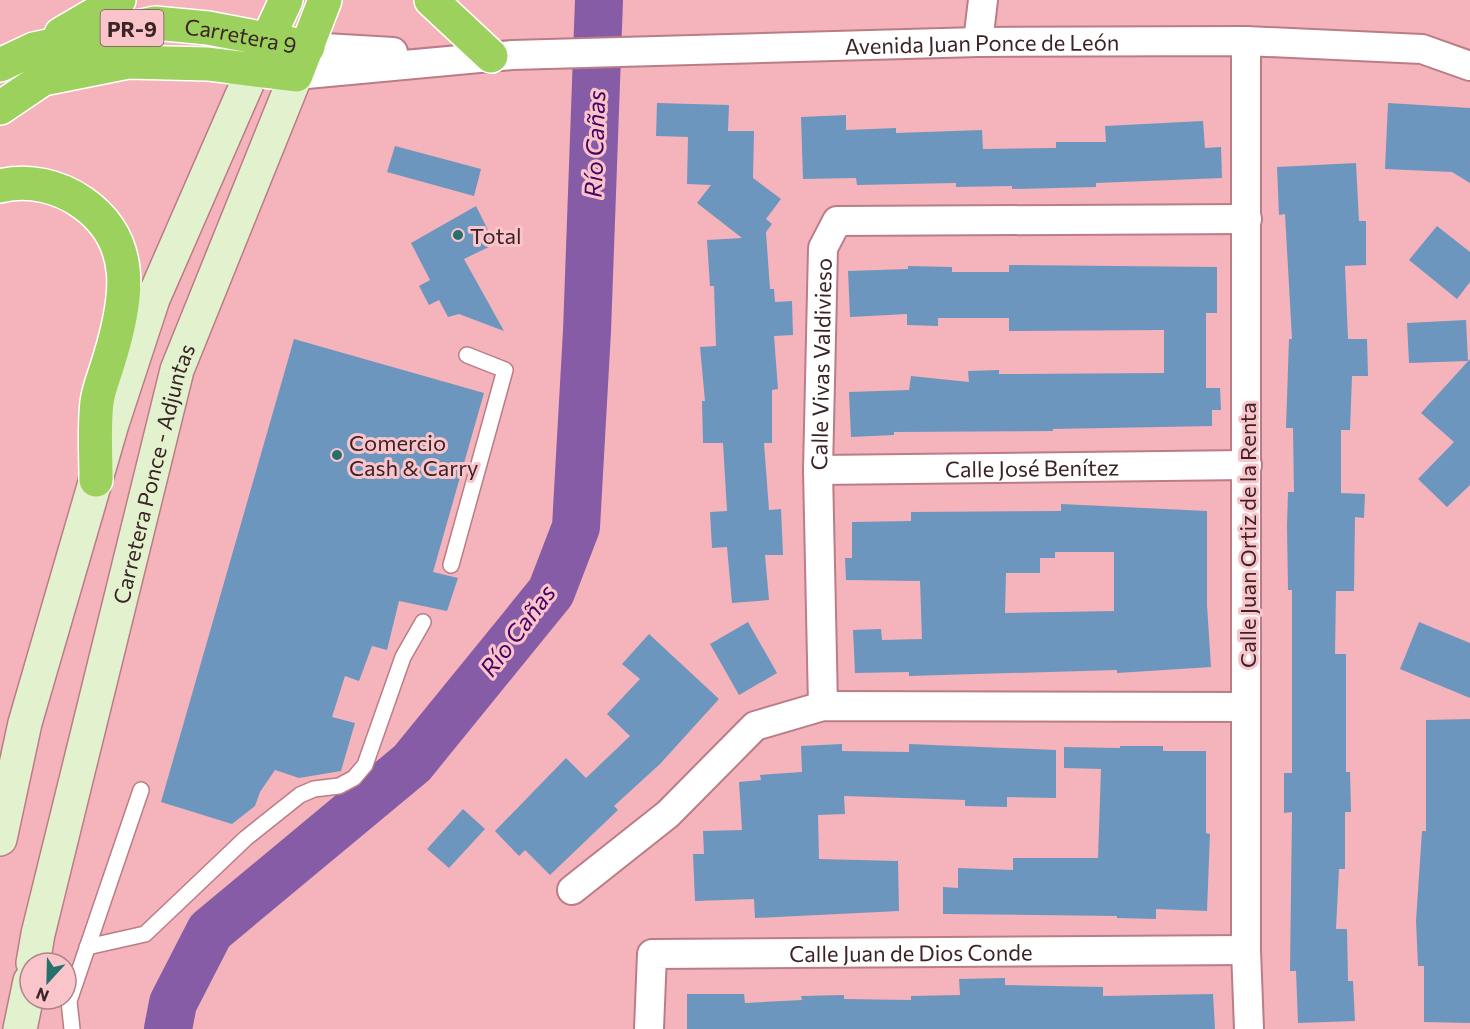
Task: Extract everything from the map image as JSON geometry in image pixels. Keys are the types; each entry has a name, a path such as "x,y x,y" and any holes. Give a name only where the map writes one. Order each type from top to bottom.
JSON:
{"highway":[{"path":"34,49 119,0"},
{"path":"252,70 286,0"},
{"name":"Carretera Ponce - Adjuntas","path":"302,61 326,0"},
{"path":"431,0 491,56"},
{"name":"Carretera 9","path":"0,65 34,49 155,23 208,28 268,40 302,61"},
{"path":"0,108 43,79 128,62 208,64 252,70 302,61"},
{"path":"0,186 44,185 69,193 89,207 104,223 121,256 125,287 121,319 97,400 96,480"}],"street":[{"path":"978,42 983,0"},
{"name":"Avenida Juan Ponce de León","path":"302,61 978,42 1246,41 1422,49 1470,66"},
{"name":"Calle Juan Ortiz de la Renta","path":"1246,41 1246,950 1249,1029"},
{"name":"Carretera Ponce - Adjuntas","path":"35,951 43,911 177,370 302,61"},
{"path":"0,839 25,723 96,480 153,299 252,70"},
{"name":"Calle Vivas Valdivieso","path":"823,706 818,470 823,248 837,221 1247,219"},
{"name":"Calle José Benítez","path":"818,470 1247,465"},
{"path":"572,890 668,814 755,726 823,706 1246,707"},
{"name":"Calle Juan de Dios Conde","path":"649,1029 652,954 1246,950"},
{"path":"20,1029 24,1011"}],"lane":[{"path":"451,565 505,370 467,356"},
{"path":"87,947 145,934 246,838 300,795 314,789 339,786 354,777 365,765 403,657 423,622"},
{"path":"72,1029 69,1001 141,790"}],"building":[{"path":"657,103 729,105 728,131 754,131 753,178 781,199 766,219 772,224 766,232 770,289 774,289 775,302 792,301 793,335 774,336 778,389 772,390 772,443 764,443 769,510 781,509 783,555 765,555 769,600 732,603 727,547 712,548 710,512 727,511 723,443 703,443 702,401 705,401 700,347 716,346 714,286 710,286 707,240 742,238 697,203 711,185 687,184 688,137 656,136"},
{"path":"1388,103 1470,108 1470,183 1452,172 1385,169"},
{"path":"846,115 846,130 896,128 896,133 982,130 983,149 1056,148 1056,142 1106,142 1105,126 1203,121 1205,148 1221,147 1222,178 1096,183 1096,187 1012,189 1012,186 956,187 956,183 857,185 856,178 803,179 801,117"},
{"path":"395,146 481,169 474,196 387,172"},
{"path":"1356,163 1359,221 1366,221 1366,265 1345,266 1348,339 1367,339 1368,376 1352,376 1350,430 1341,430 1341,493 1365,494 1364,518 1355,517 1354,591 1336,591 1335,654 1346,654 1346,772 1350,772 1351,812 1345,812 1345,869 1339,869 1336,929 1347,929 1348,981 1353,981 1355,1021 1298,1023 1296,971 1290,971 1292,812 1284,813 1284,773 1292,773 1292,590 1288,590 1287,526 1288,492 1294,492 1293,428 1286,428 1289,339 1292,339 1285,214 1279,215 1277,167"},
{"path":"476,206 495,244 464,259 504,331 459,314 448,317 439,300 429,305 419,286 430,280 411,243"},
{"path":"1437,226 1470,252 1470,282 1457,299 1409,260"},
{"path":"1009,265 1217,267 1217,313 1206,313 1206,388 1220,388 1221,410 1212,410 1212,426 1053,429 1053,431 894,432 894,435 851,437 849,392 909,390 911,376 969,382 968,371 999,370 999,374 1164,373 1164,330 1009,331 1009,318 938,318 938,326 907,325 907,314 850,317 848,271 908,269 908,266 952,267 952,272 1009,272"},
{"path":"1466,320 1468,361 1409,363 1407,323"},
{"path":"294,339 484,393 433,572 458,578 447,611 399,601 387,650 372,646 359,681 345,676 332,717 355,723 341,771 299,778 275,770 260,792 255,806 232,824 161,802"},
{"path":"1470,359 1470,485 1447,507 1418,479 1454,442 1421,413"},
{"path":"1061,504 1207,511 1207,605 1211,667 1117,673 1117,670 909,676 909,672 855,673 853,630 881,629 882,640 922,639 920,581 846,580 845,558 852,558 852,522 911,521 911,512 1061,511","holes":["1055,552 1114,552 1114,611 1005,613 1006,573 1040,573 1040,558 1055,558"]},
{"path":"748,622 777,673 739,695 710,644"},
{"path":"1419,622 1470,643 1470,698 1400,669"},
{"path":"649,634 719,699 660,764 614,806 618,810 550,875 525,850 519,856 495,831 566,758 586,778 630,736 607,714 640,679 622,664"},
{"path":"1470,719 1470,1023 1424,1022 1424,966 1418,966 1416,921 1422,831 1426,831 1426,720"},
{"path":"842,744 842,751 909,752 909,744 1056,750 1056,798 1007,797 1007,807 965,806 965,800 844,796 845,814 818,815 819,859 898,861 899,911 755,918 754,899 695,901 693,854 704,854 703,831 742,830 739,782 761,780 760,775 802,772 801,746"},
{"path":"1120,746 1163,746 1163,751 1206,751 1206,833 1210,834 1207,911 1156,909 1156,919 1117,918 1117,916 943,914 943,887 958,888 958,868 1013,870 1013,858 1098,858 1101,769 1064,768 1064,747 1120,748"},
{"path":"463,809 485,829 449,868 427,849"},
{"path":"1005,978 1005,985 1103,987 1103,996 1213,994 1215,1029 687,1029 687,994 744,994 745,1003 802,1000 801,996 844,995 844,999 911,1000 911,996 960,995 959,979"}],"waterway":[{"name":"Río Cañas","path":"168,1029 173,1003 210,931 412,763 551,592 576,527 587,331 599,0"}],"place":[{"name":"Total","path":"458,235"},
{"name":"Comercio Cash & Carry","path":"337,455"}]}
